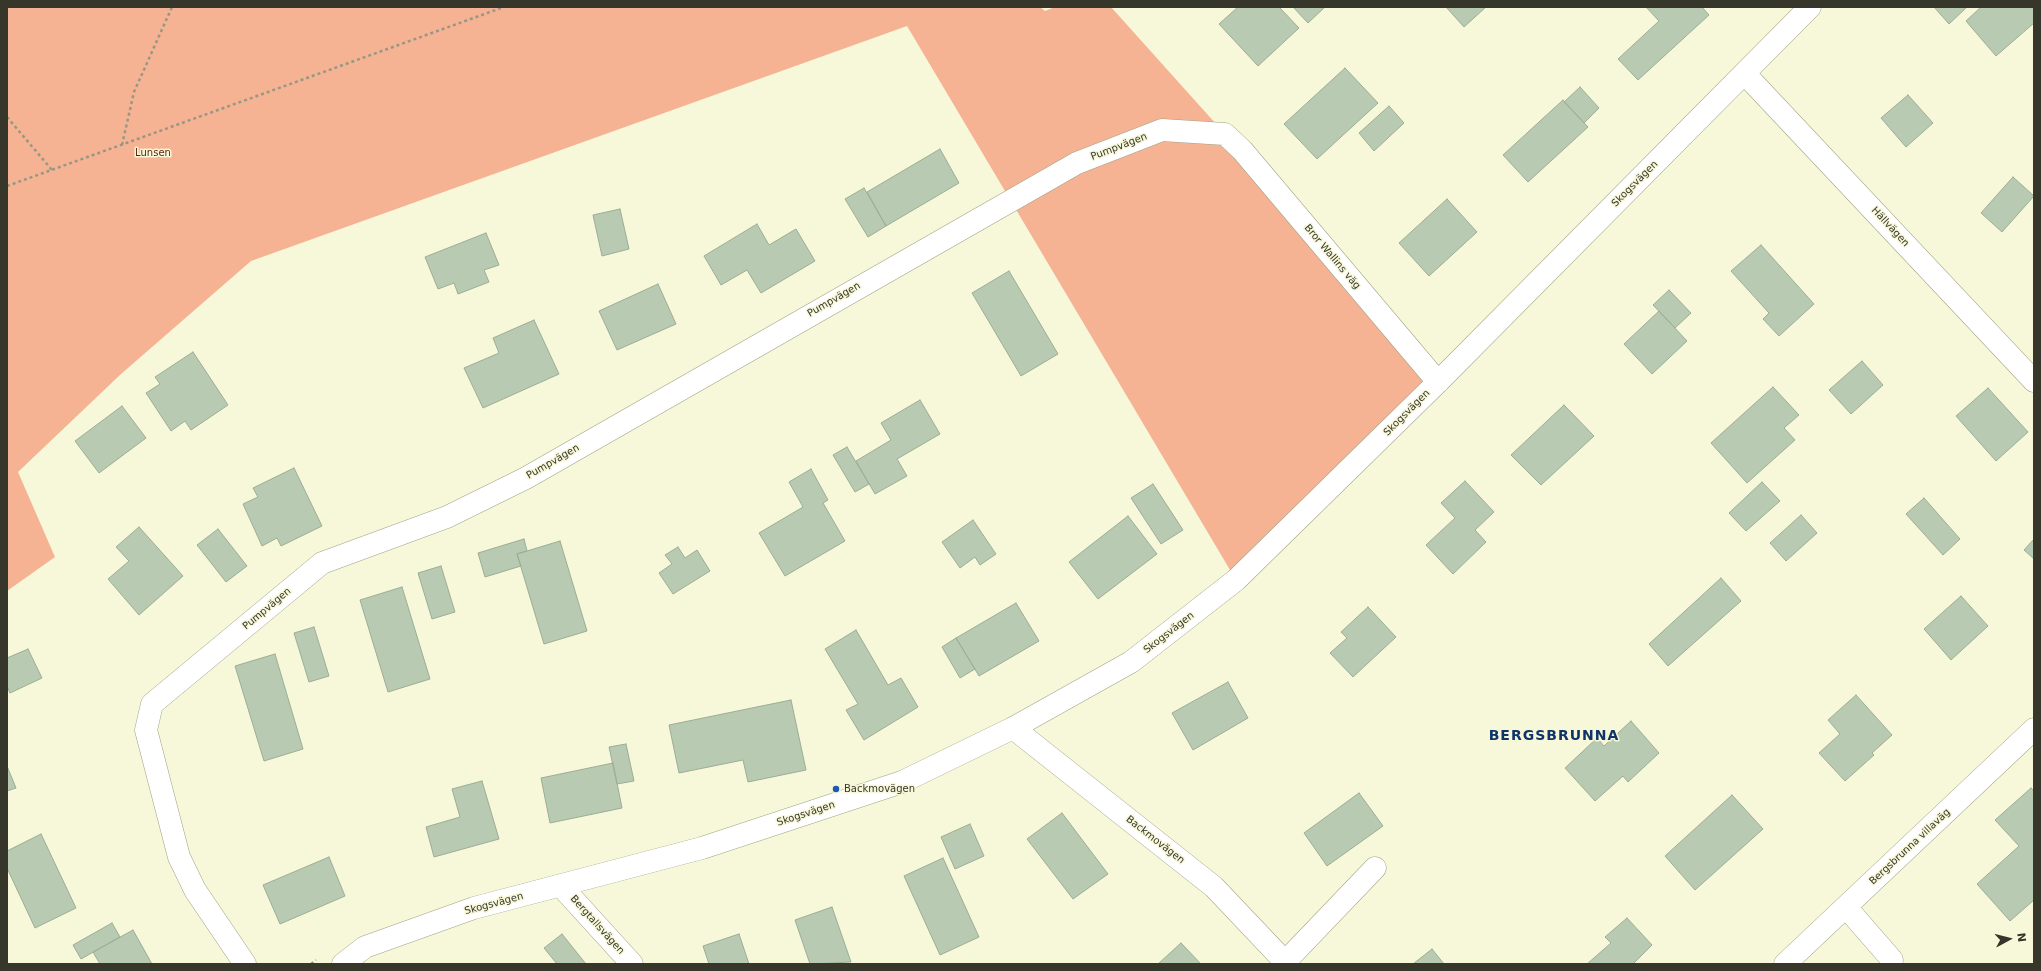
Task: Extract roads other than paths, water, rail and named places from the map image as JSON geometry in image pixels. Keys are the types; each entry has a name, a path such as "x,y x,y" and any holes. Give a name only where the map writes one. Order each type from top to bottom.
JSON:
{"street":[{"name":"Skogsvägen","path":"343,964 365,947 474,908 702,848 902,782 1013,728 1131,662 1236,580 1438,382 1810,7"},
{"name":"Hällvägen","path":"1745,74 2034,381"},
{"name":"Pumpvägen","path":"245,964 195,890 178,857 146,730 152,704 322,563 447,517 526,478 1077,163 1162,130 1225,134"},
{"name":"Bror Wallins väg","path":"1225,134 1242,150 1438,382"},
{"name":"Backmovägen","path":"1013,728 1214,887 1285,963"},
{"name":"Bergsbrunna villaväg","path":"1785,964 2034,729"},
{"path":"1285,963 1375,868"},
{"name":"Bergtallsvägen","path":"561,886 632,964"},
{"path":"1846,907 1892,960"}],"place":[{"name":"Backmovägen","path":"836,789"}],"district":[{"name":"BERGSBRUNNA","path":"1554,736"}],"park label":[{"name":"Lunsen","path":"153,153"}]}
